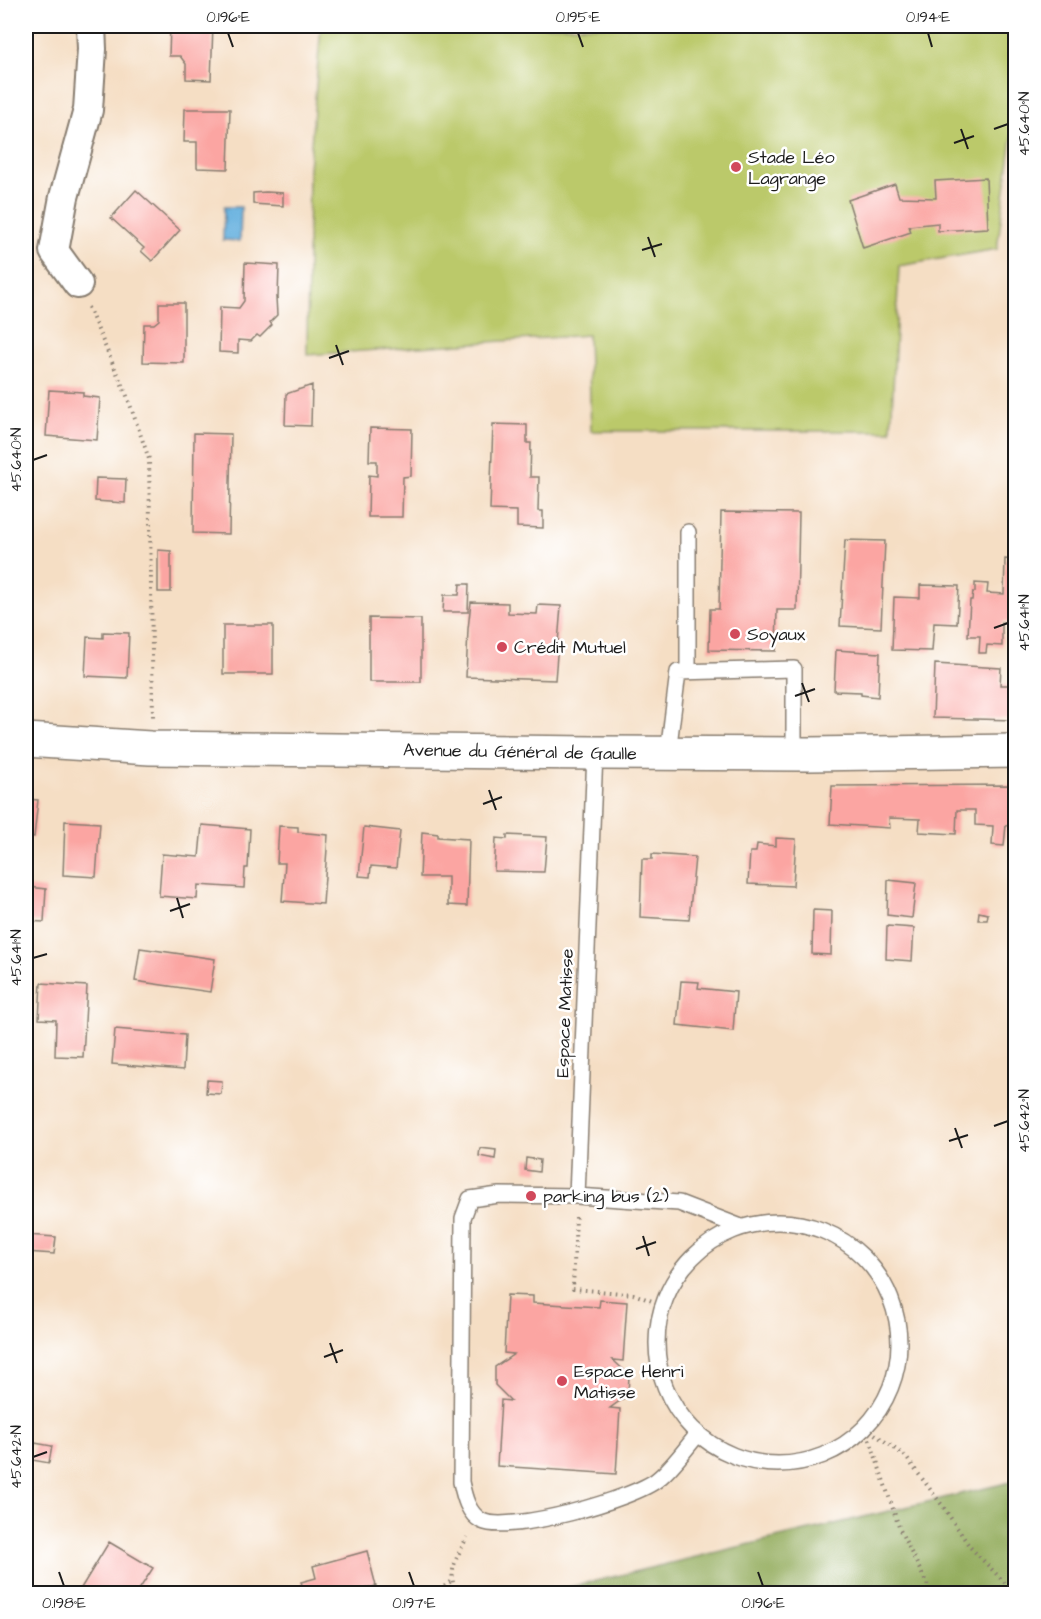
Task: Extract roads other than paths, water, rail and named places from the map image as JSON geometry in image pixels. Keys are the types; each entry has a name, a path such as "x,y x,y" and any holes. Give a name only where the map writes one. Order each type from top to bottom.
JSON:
{"main road":[{"name":"Avenue du Général de Gaulle","path":"26,740 150,748 595,753 1016,751"}],"street":[{"path":"78,284 54,251 64,197 88,110 91,26"}],"lane":[{"path":"688,532 688,671"},
{"path":"668,753 678,672 795,669 794,753"},
{"name":"Espace Matisse","path":"577,1196 595,753"},
{"path":"698,1434 672,1466 657,1480 633,1493 602,1504 524,1523 501,1525 483,1522 473,1515 465,1499 461,1482 463,1218 471,1199 499,1195 577,1196 679,1203 741,1227"},
{"path":"781,1221 820,1229 855,1248 882,1278 897,1315 899,1355 888,1394 865,1428 841,1446 813,1459 783,1464 752,1461 723,1451 698,1434 679,1413 665,1388 658,1361 657,1332 663,1305 675,1279 692,1257 715,1239 741,1227 781,1221"}],"water":[{"path":"224,207 241,207 240,241 223,240"}],"place":[{"name":"Stade Léo Lagrange","path":"736,167"},
{"name":"Soyaux","path":"735,634"},
{"name":"Crédit Mutuel","path":"502,647"},
{"name":"parking bus (2)","path":"531,1196"},
{"name":"Espace Henri Matisse","path":"562,1381"}]}
